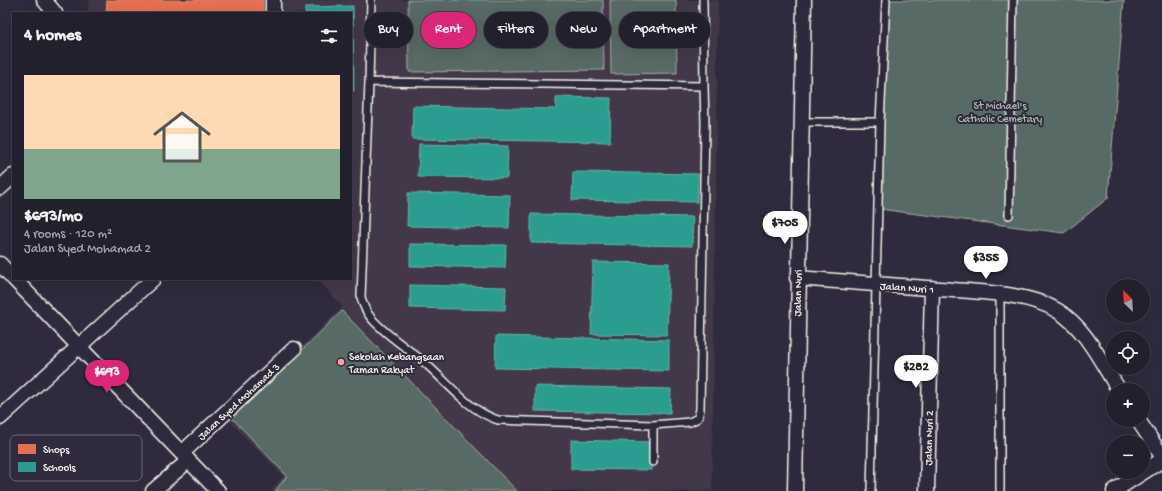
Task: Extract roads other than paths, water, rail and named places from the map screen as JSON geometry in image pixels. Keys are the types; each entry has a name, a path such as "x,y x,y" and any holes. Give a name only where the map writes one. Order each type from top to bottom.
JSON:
{"street":[{"path":"44,0 54,12"},
{"path":"273,0 273,12"},
{"name":"Jalan Nuri","path":"794,491 797,278 804,0"},
{"path":"0,188 12,177"},
{"path":"0,264 12,276"},
{"name":"Jalan Nuri 1","path":"797,278 1000,294 1041,303 1059,311 1084,336 1114,383"},
{"path":"16,280 218,491"},
{"path":"0,418 152,280"},
{"name":"Jalan Nuri 2","path":"927,491 932,288"},
{"name":"Jalan Syed Mohamad 3","path":"153,491 185,457 294,349"},
{"path":"1143,427 1162,456"},
{"path":"1114,491 1162,460"}],"lane":[{"path":"371,0 362,297 364,309 372,320 426,363 478,411 490,418 498,420 653,425 690,422 698,418 700,409 705,124 703,0"},
{"path":"871,491 875,284 880,122 886,0"},
{"path":"1009,215 1012,0"},
{"path":"369,82 704,86"},
{"path":"802,122 880,122"},
{"path":"1000,294 1000,491"},
{"path":"653,425 653,462"}],"place":[{"name":"Sekolah Kebangsaan Taman Rakyat","path":"341,362"}],"park label":[{"name":"St Michael's Catholic Cemetary","path":"1000,111"}]}
